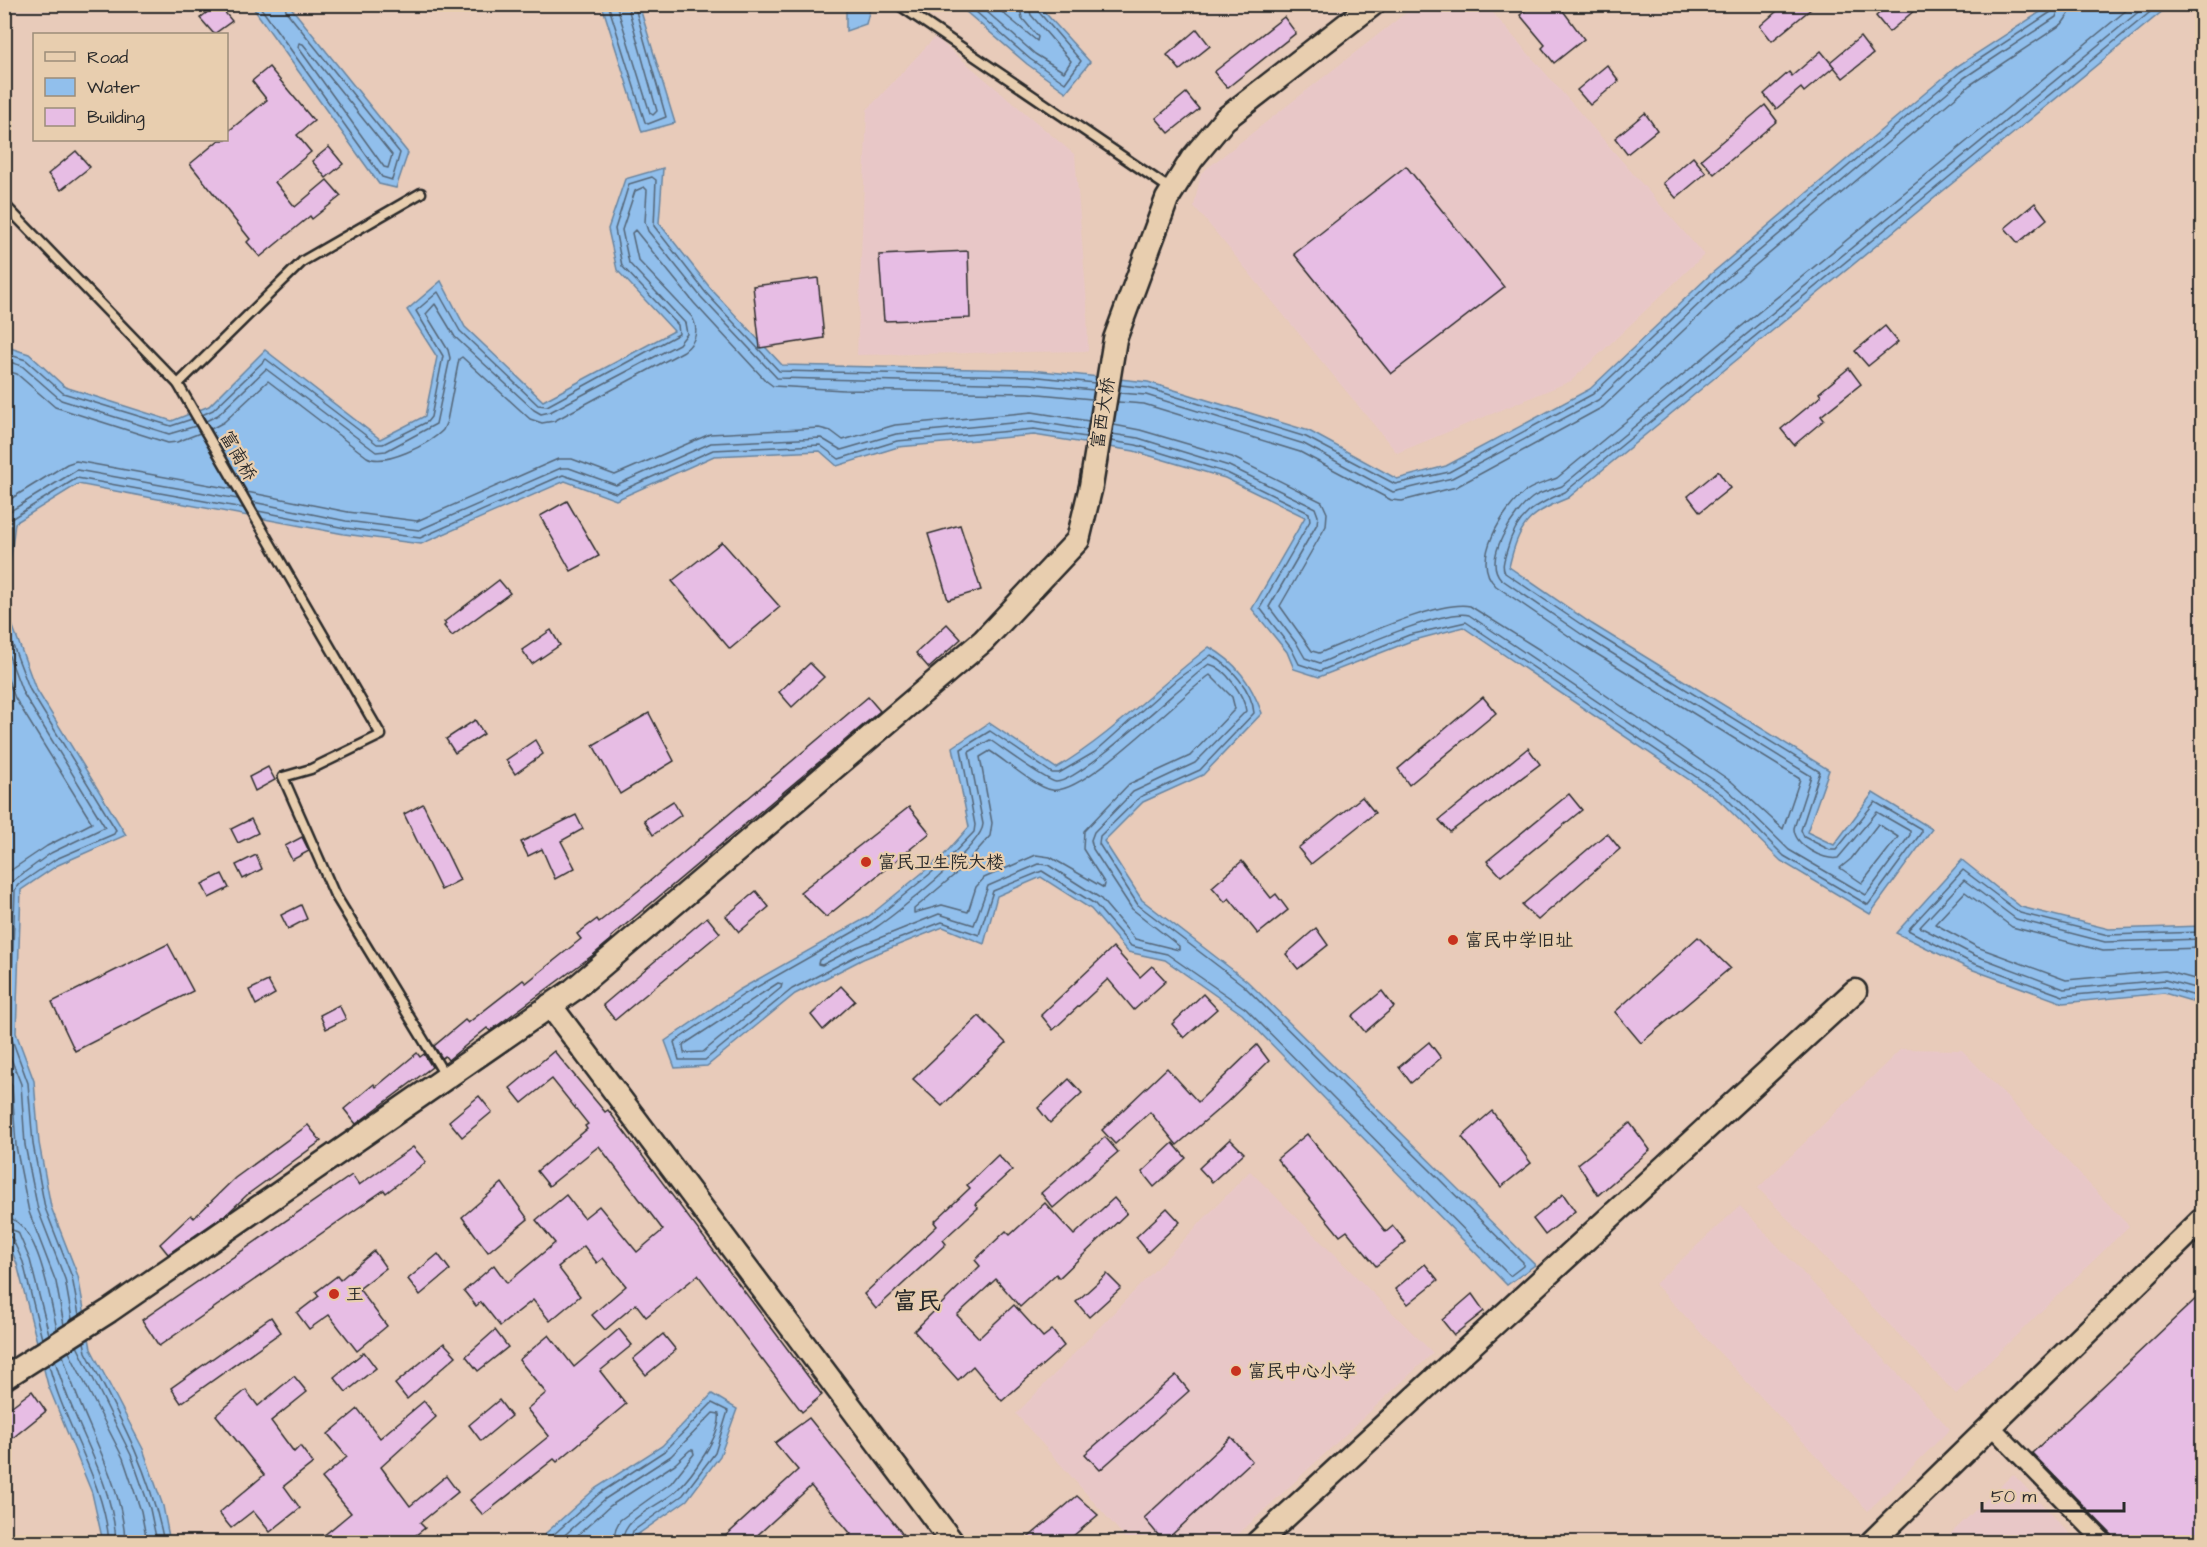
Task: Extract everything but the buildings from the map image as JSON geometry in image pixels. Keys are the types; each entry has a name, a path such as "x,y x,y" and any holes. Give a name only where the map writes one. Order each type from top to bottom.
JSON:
{"main road":[{"name":"富西大桥","path":"8,1375 109,1311 573,990 983,640 1078,540 1091,486 1115,339 1143,256 1172,190 1192,159 1225,119 1373,4"},
{"path":"1258,1542 1855,991"},
{"path":"550,1005 952,1542"},
{"path":"1872,1542 2202,1220"}],"street":[{"path":"1992,1427 2104,1542"}],"lane":[{"path":"899,5 1172,190"},
{"path":"178,384 303,261 421,193"},
{"name":"富南桥","path":"4,204 178,384 381,735 311,769 283,777 334,893 446,1077"}],"shaded area":[{"path":"1416,5 1486,5 1704,255 1571,381 1397,453 1194,206 1201,173"},
{"path":"935,37 1075,155 1087,304 1088,351 857,355 867,110"},
{"path":"1901,1049 1962,1050 2129,1226 1956,1394 1758,1188"},
{"name":"富民中心小学","path":"1250,1171 1433,1353 1230,1542 1129,1542 1016,1414"},
{"path":"1740,1206 1950,1429 1868,1511 1655,1284"},
{"path":"2013,1474 2078,1542 1942,1542"}],"water":[{"path":"251,5 289,5 408,153 396,188 379,184"},
{"path":"602,5 639,5 675,123 642,132"},
{"path":"846,5 871,5 866,24 846,31"},
{"path":"958,5 1038,5 1090,62 1066,92 1027,64"},
{"path":"2051,5 2170,5 1568,498 1534,516 1521,531 1509,567 1592,624 1829,770 1807,832 1834,845 1873,793 1932,829 1870,914 1781,861 1719,800 1463,627 1411,641 1319,677 1294,669 1287,652 1252,609 1305,517 1225,478 1134,451 1034,435 898,447 837,466 820,451 714,456 616,500 565,481 421,544 344,534 78,484 15,523 5,605 35,687 126,835 58,865 21,890 16,1033 34,1081 39,1143 51,1207 78,1276 91,1349 143,1449 163,1506 170,1542 103,1542 92,1493 48,1385 17,1264 5,1234 4,346 29,354 65,387 172,421 209,406 265,350 380,439 425,416 437,357 407,310 441,281 465,327 543,401 674,331 617,270 608,229 625,179 663,168 659,223 711,289 782,365 1031,370 1148,382 1309,431 1397,479 1446,466 1590,389 1711,274 1956,67"},
{"path":"1209,647 1228,660 1242,675 1262,713 1203,775 1143,802 1104,841 1142,900 1247,981 1535,1265 1507,1285 1242,1014 1165,960 1128,952 1091,909 1041,877 997,896 984,944 943,927 863,959 795,994 707,1066 675,1068 665,1041 739,990 868,917 943,856 969,827 953,747 989,723 1056,768 1115,726"},
{"path":"1962,860 2021,907 2109,929 2202,926 2202,1004 2164,993 2063,1003 1968,968 1896,933"},
{"path":"712,1394 737,1409 720,1456 687,1500 637,1535 636,1542 543,1542 546,1533 596,1488 662,1446"}],"place":[{"name":"富民卫生院大楼","path":"866,862"},
{"name":"富民中学旧址","path":"1453,940"},
{"name":"王","path":"334,1294"},
{"name":"富民中心小学","path":"1236,1371"}],"district":[{"name":"富民","path":"917,1302"}]}
